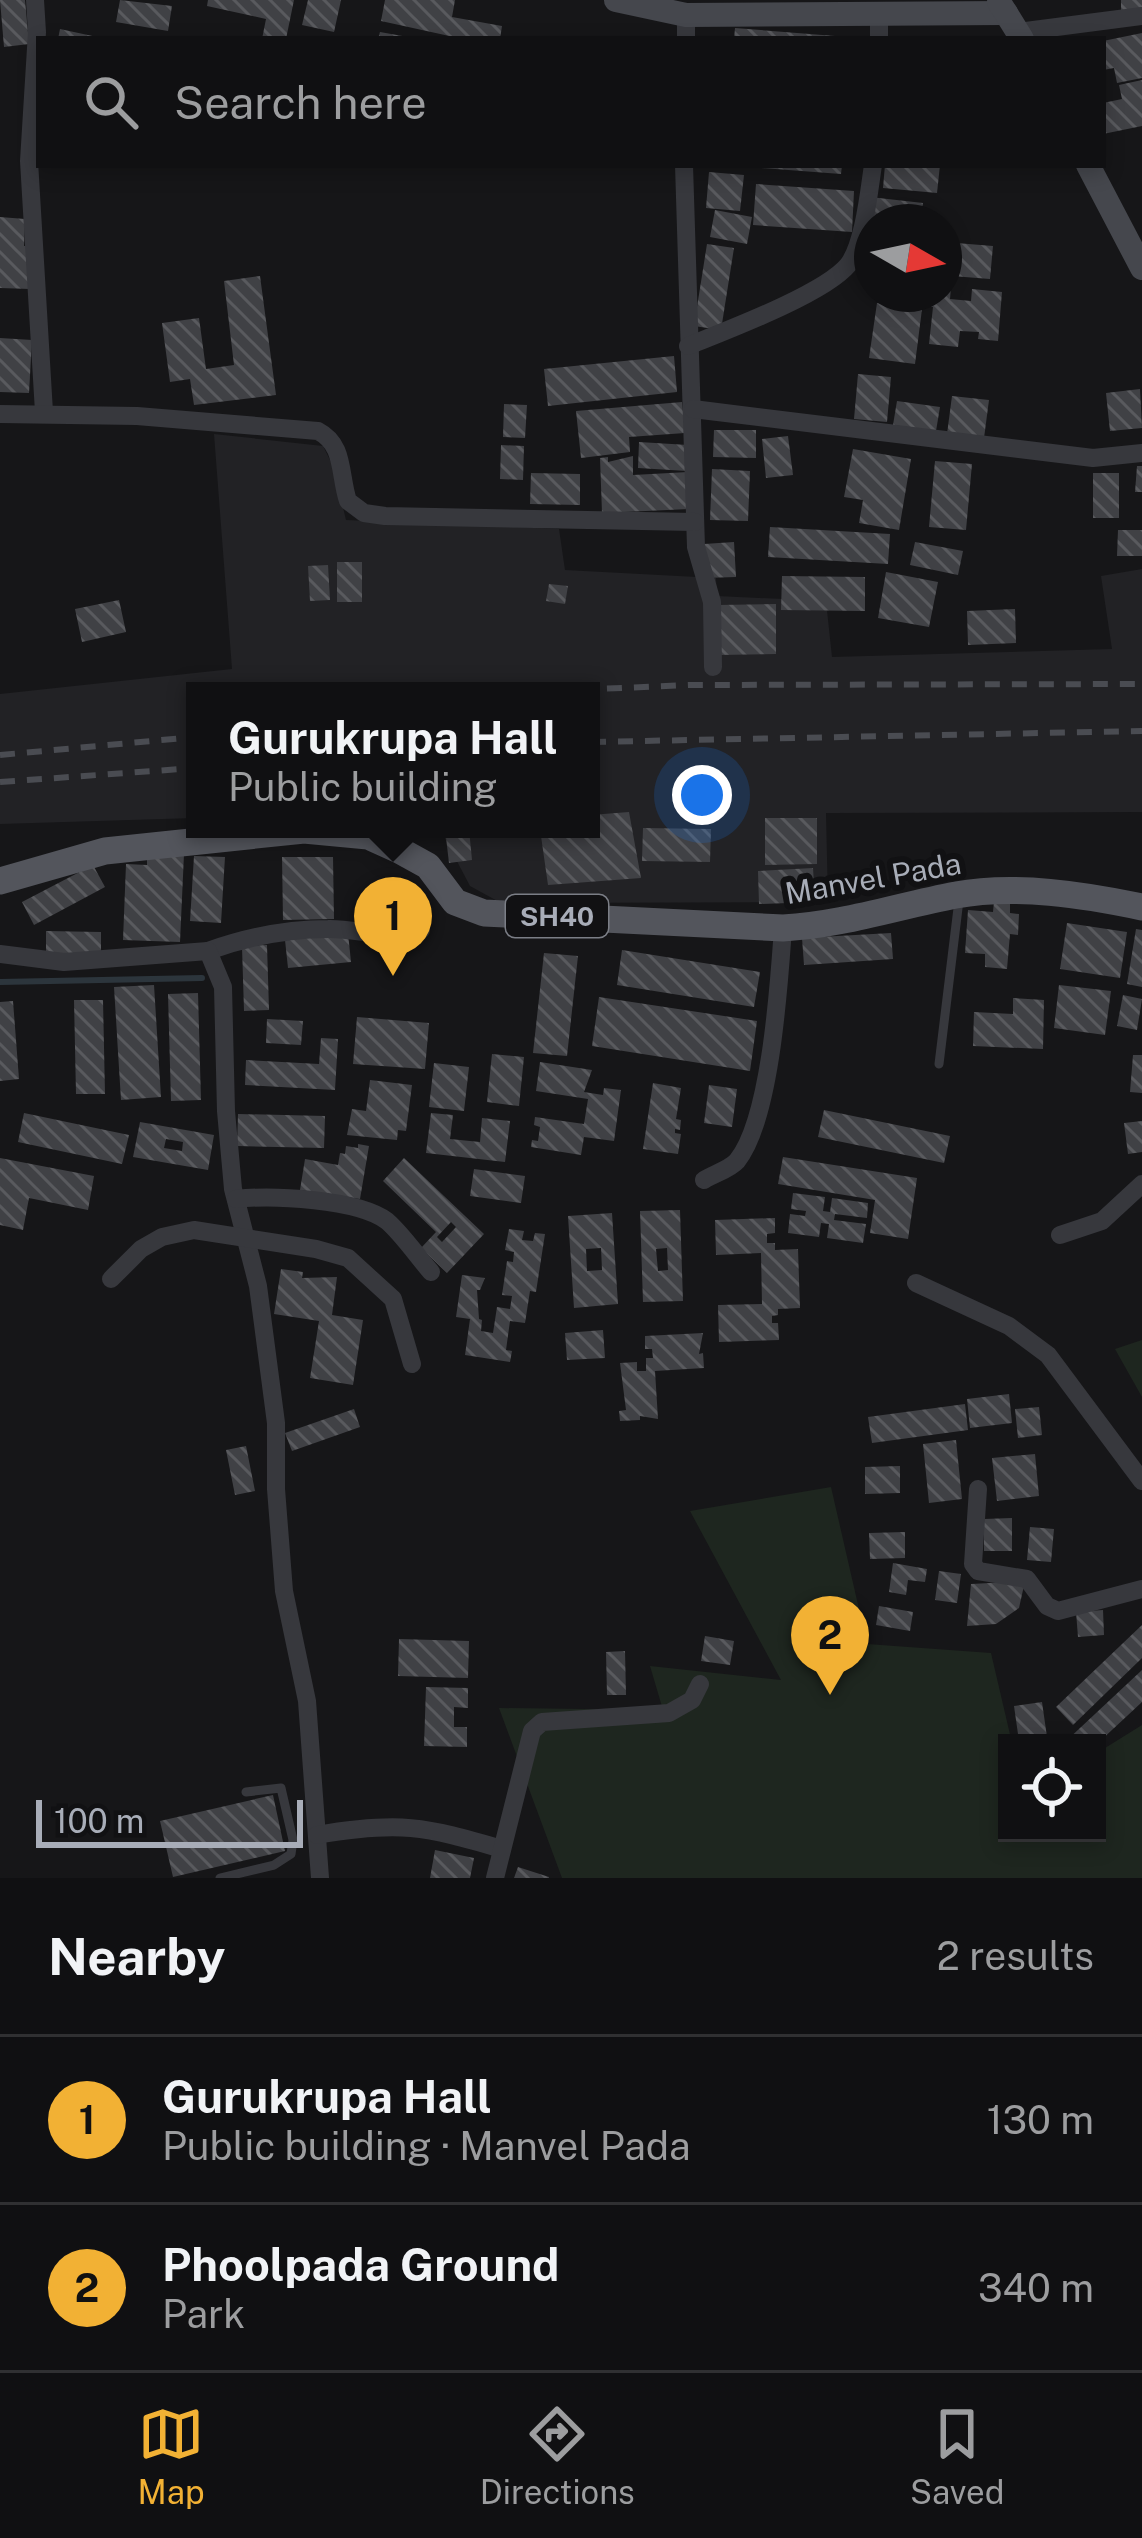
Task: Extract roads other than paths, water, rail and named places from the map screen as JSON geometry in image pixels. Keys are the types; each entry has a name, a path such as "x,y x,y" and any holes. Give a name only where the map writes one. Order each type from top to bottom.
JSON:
{"main road":[{"name":"Manvel Pada","path":"0,881 105,850 224,838"},
{"name":"Manvel Pada","path":"372,838 428,866 455,902 484,913 783,928 831,923 959,894 1060,895 1142,907"}],"street":[{"path":"35,0 37,36"},
{"path":"616,0 686,27 879,26 1142,16"},
{"path":"36,46 28,161 44,412"},
{"path":"684,168 696,547 712,602 713,667"},
{"path":"688,346 821,286 849,264 865,216 873,168"},
{"path":"1090,168 1142,268"},
{"path":"692,409 1093,458 1142,453"},
{"path":"0,414 44,412 317,431 331,438 338,450 348,501 364,513 695,522"},
{"path":"704,1180 736,1163 755,1124 772,1035 783,928"},
{"path":"0,954 64,962 208,951 248,937 296,931 357,929 400,936 421,930"},
{"path":"208,951 223,987 226,1111 236,1199 258,1286 276,1423 275,1489 284,1591 307,1701 304,1838 320,1878"},
{"path":"1060,1234 1102,1221 1142,1184"},
{"path":"236,1199 358,1207 386,1221 431,1272"},
{"path":"111,1279 141,1249 162,1237 194,1230 348,1258 393,1299 412,1364"},
{"path":"916,1282 1009,1326 1048,1355 1142,1481"},
{"path":"978,1489 974,1564 978,1571 1027,1579 1047,1606 1058,1611 1142,1589"},
{"path":"495,1878 532,1731 542,1722 669,1713 692,1700 700,1684"},
{"path":"304,1838 388,1825 428,1827 502,1849"}],"lane":[{"path":"939,1064 959,894"},
{"path":"220,1878 286,1859 304,1838 280,1788 246,1792"}],"waterway":[{"path":"0,982 202,978"}],"railway":[{"path":"600,689 1142,684"},
{"path":"600,742 1142,731"},
{"path":"0,755 186,738"},
{"path":"0,782 186,769"}],"place":[{"name":"Gurukrupa Hall","path":"393,976"},
{"name":"Phoolpada Ground","path":"830,1695"}]}
